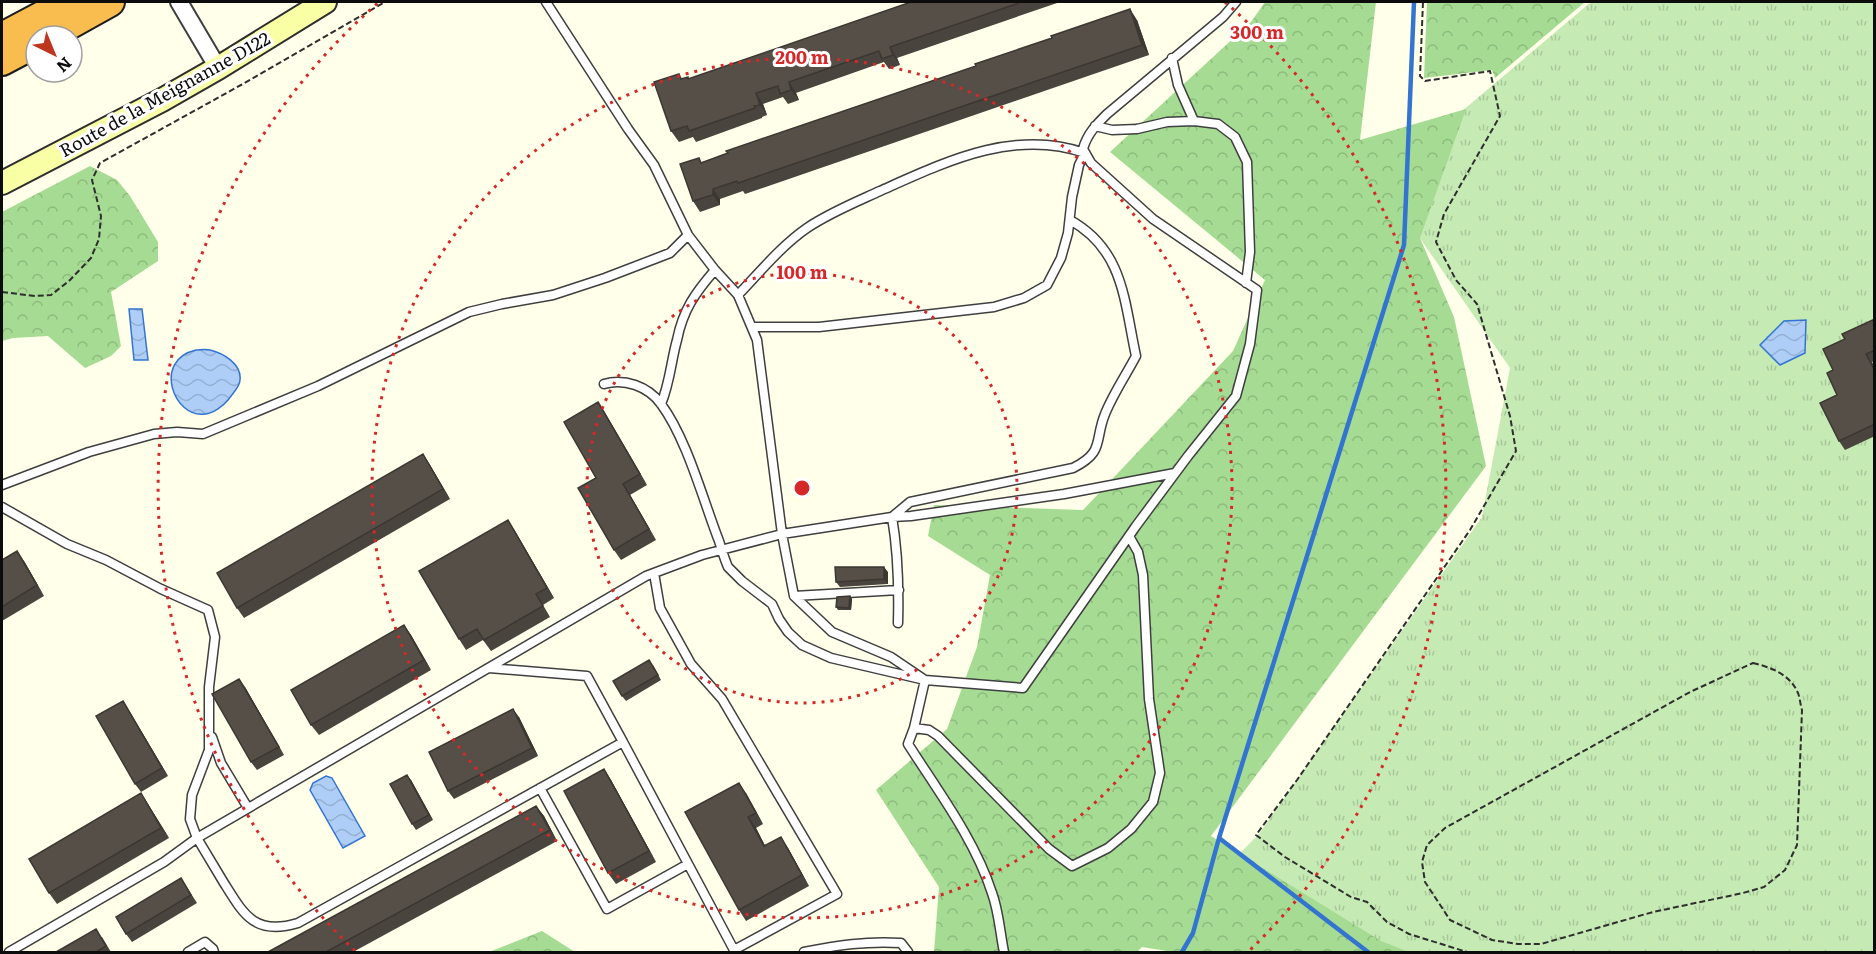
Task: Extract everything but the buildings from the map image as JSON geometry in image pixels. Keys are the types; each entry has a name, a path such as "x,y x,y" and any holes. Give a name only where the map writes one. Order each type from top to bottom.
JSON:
{"highway":[{"path":"2,37 68,2"},
{"path":"71,24 110,2"},
{"path":"2,61 24,49"}],"street":[{"name":"Route de la Meignanne D122","path":"2,183 162,100 325,2"},
{"path":"183,8 218,68"}],"lane":[{"path":"546,2 654,165 688,235 715,270 738,294 752,327 757,339 782,534 794,596 832,632 891,657 925,680"},
{"path":"604,384 618,381 631,383 646,391 661,404 682,442 723,556 733,573 772,604 784,626 802,645 831,658 925,680 1023,687 1175,473 1236,396 1250,344 1257,290 1153,219 1090,163 1083,149 1085,139 1095,126 1172,58 1223,17 1236,2"},
{"path":"1172,58 1178,85 1194,121"},
{"path":"1095,126 1120,130 1137,129 1167,122 1194,121 1218,124 1235,137 1247,162 1250,252 1246,283"},
{"path":"738,294 778,253 807,228 837,211 935,166 988,148 1020,143 1069,148 1085,153"},
{"path":"752,327 819,327 994,307 1024,298 1047,285 1061,258 1068,233 1079,165 1085,153"},
{"path":"892,517 910,502 1073,468 1086,461 1098,445 1104,415 1136,356 1119,280 1112,260 1090,233 1070,220"},
{"path":"2,485 89,452 154,434 177,432 202,434 318,386 469,312 553,295 605,278 670,253 688,235"},
{"path":"661,404 667,391 677,337 688,306 696,292 715,270"},
{"path":"9,952 164,862 197,838 248,808 654,573 722,549 782,534 1064,494 1175,473"},
{"path":"2,507 67,544 106,560 161,589 208,610 215,637 209,687 209,750 192,795 190,819 197,838 243,914 260,924 279,927 298,923 623,742"},
{"path":"892,517 899,590 898,623"},
{"path":"914,728 929,730 938,736 1050,849 1072,866 1108,848 1131,829 1153,802 1160,773 1149,699 1143,575 1138,552 1129,536"},
{"path":"489,668 587,676 734,950 837,894 722,699 691,664 660,608 654,573"},
{"path":"794,596 899,590"},
{"path":"925,680 908,744 982,866 993,896 1004,952"},
{"path":"209,726 221,764 248,808"},
{"path":"540,788 607,909 688,864"},
{"path":"188,952 205,942 214,952"},
{"path":"804,952 843,944 877,942 901,943 908,952"}],"path":[{"path":"2,292 34,296 51,295 69,281 91,258 99,239 100,216 92,180 100,163 385,2"},
{"path":"1422,2 1420,76 1422,79 1425,81 1490,71 1500,116 1444,214 1436,242 1456,280 1477,304 1510,416 1516,451 1470,530 1257,835 1285,856 1351,897 1366,902 1387,922 1409,934 1467,952"},
{"path":"1753,663 1771,667 1786,677 1797,690 1802,710 1797,845 1785,870 1764,886 1743,893 1653,912 1540,944 1518,944 1492,940 1450,920 1425,882 1422,862 1427,845 1445,828 1690,692 1753,663"}],"green space":[{"path":"1265,2 1376,2 1360,140 1466,109 1420,238 1454,317 1486,466 1211,836 1381,941 1409,952 1173,952 1142,947 1137,952 934,952 939,887 876,790 947,729 977,647 990,575 928,536 934,505 1083,510 1233,351 1265,280 1110,152 1251,22"},
{"path":"1427,2 1585,2 1495,78 1492,70 1424,78"},
{"path":"1591,2 1874,2 1874,952 1368,952 1236,857 1259,834 1482,517 1510,368 1399,208 1378,182"},
{"path":"90,166 117,180 130,196 158,242 158,261 111,292 121,346 111,356 85,368 48,336 2,341 2,212"},
{"path":"542,931 575,952 489,952"}],"water":[{"path":"129,309 142,309 148,360 134,360"},
{"path":"1806,320 1805,353 1780,365 1760,345 1784,321"},
{"path":"196,350 210,350 226,357 235,364 240,374 239,385 224,405 205,414 194,413 184,408 172,388 171,376 174,365 182,356"},
{"path":"326,776 332,778 365,836 343,848 310,790 313,783"}],"waterway":[{"path":"1368,952 1219,838 1404,245 1414,2"},
{"path":"1182,952 1193,933 1219,838"}]}
